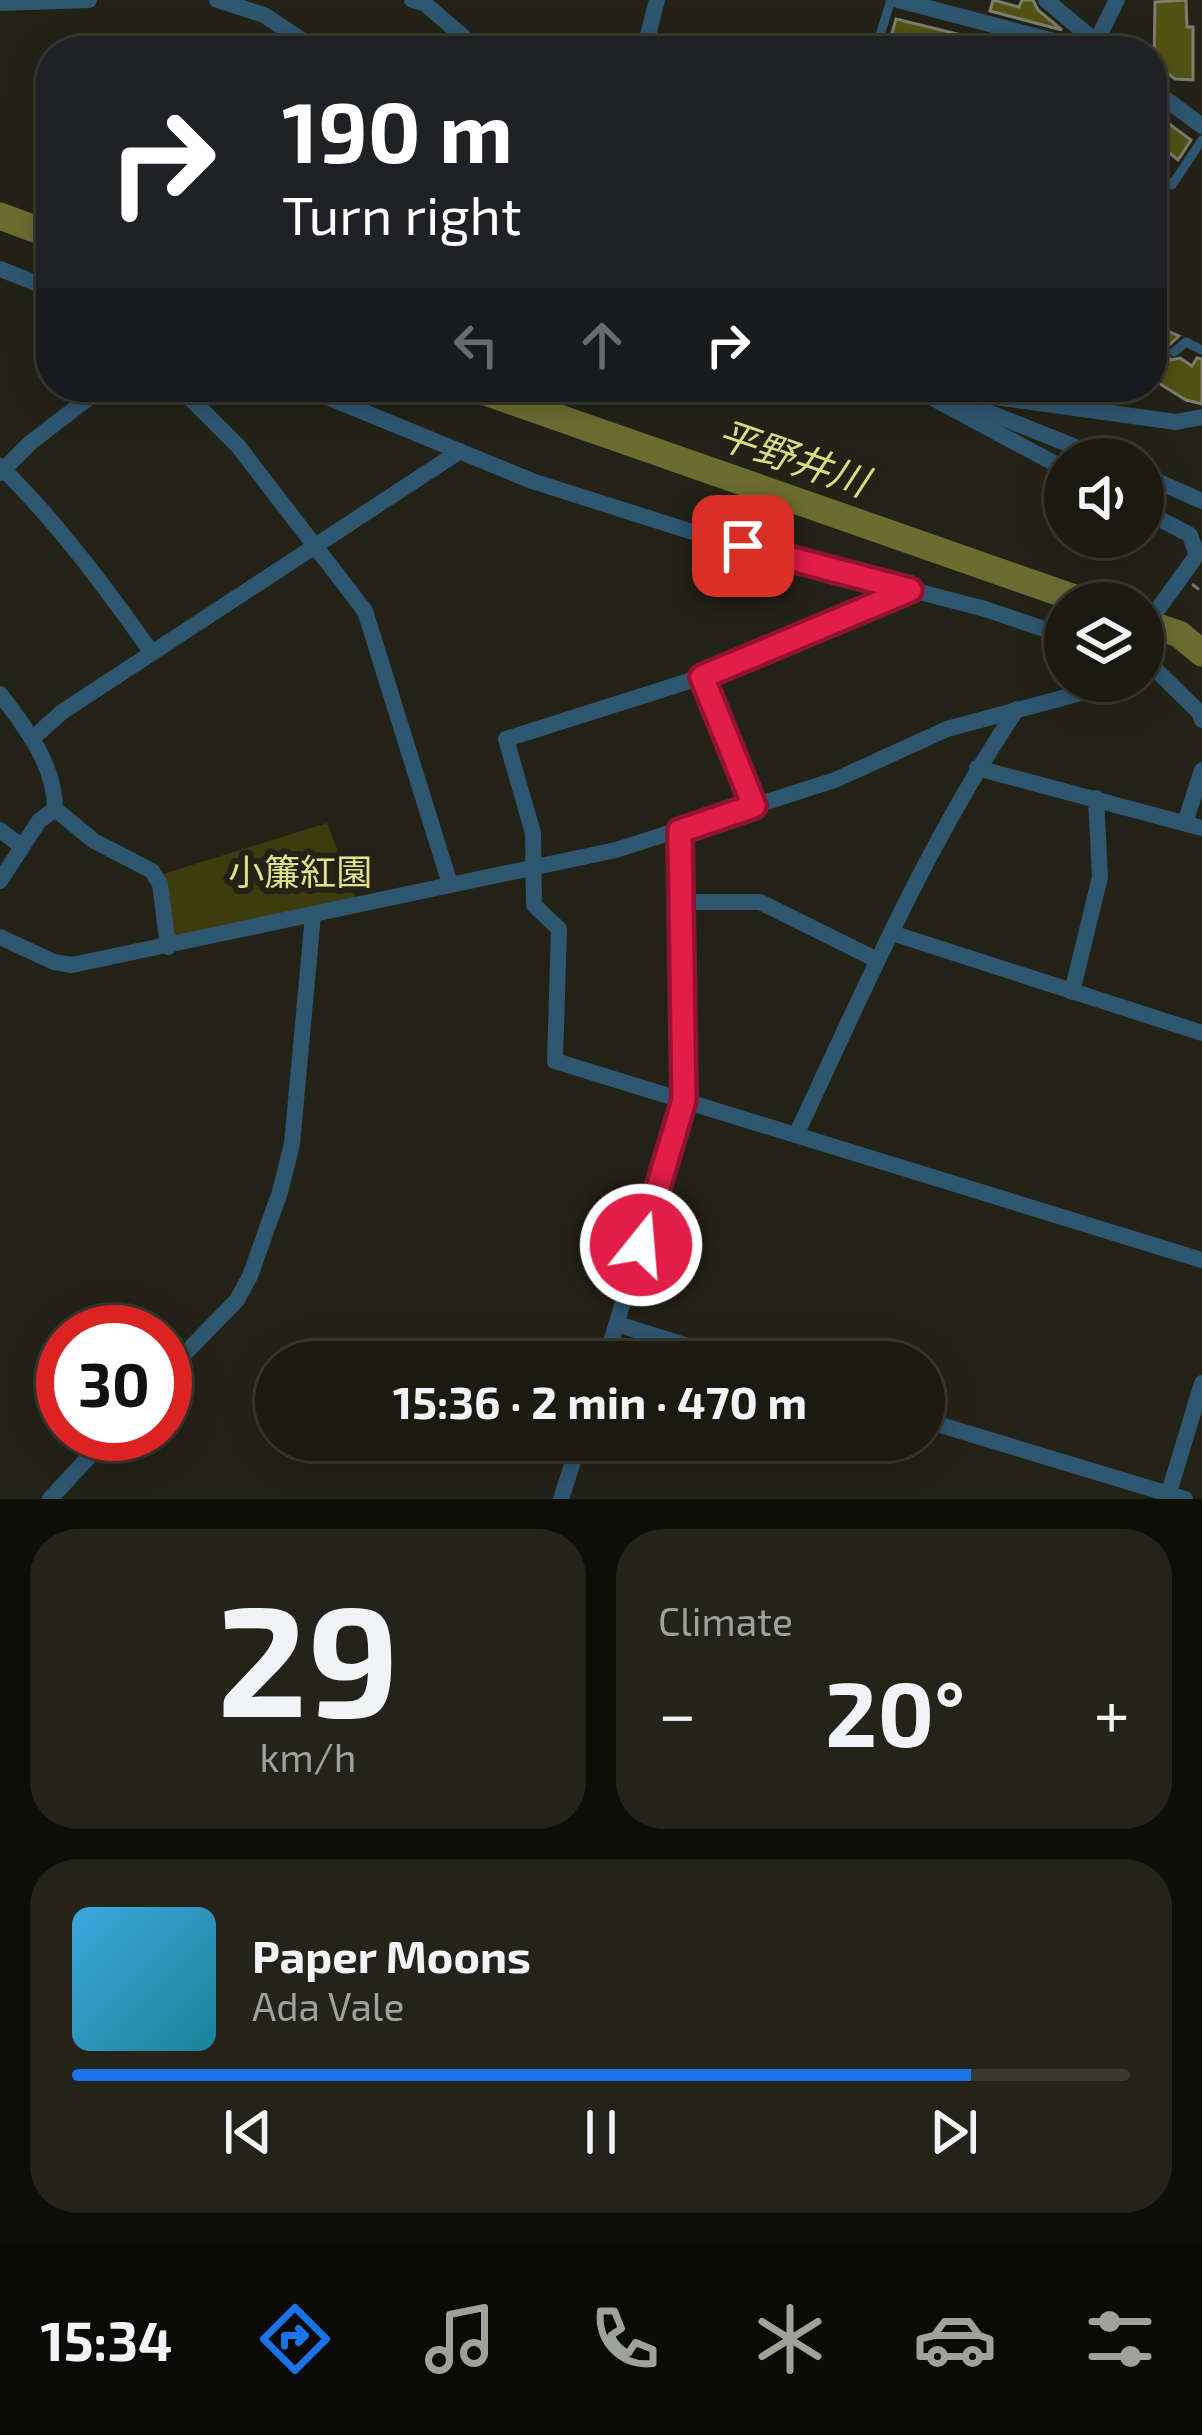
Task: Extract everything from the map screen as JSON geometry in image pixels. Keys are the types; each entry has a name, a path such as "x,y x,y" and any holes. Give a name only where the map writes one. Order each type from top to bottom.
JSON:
{"street":[{"path":"0,3 89,0"},
{"path":"217,0 238,2 295,36"},
{"path":"412,0 424,3 462,36"},
{"path":"648,36 657,0"},
{"path":"895,0 1044,36"},
{"path":"1046,0 1081,36"},
{"path":"1099,36 1117,0"},
{"path":"1167,99 1202,126"},
{"path":"0,269 36,283"},
{"path":"83,402 1,470 74,544 152,652"},
{"path":"194,402 238,446 365,611 450,884"},
{"path":"340,402 532,481 702,535 1044,630"},
{"path":"940,402 1044,458"},
{"path":"1031,402 1176,422 1202,417"},
{"path":"964,403 1052,438"},
{"path":"33,738 62,712 456,458 460,451"},
{"path":"1164,484 1202,501"},
{"path":"1164,521 1190,535 1200,555 1164,600"},
{"path":"910,590 702,677 506,740 533,832 534,904 559,929 555,1061 1202,1260"},
{"path":"702,677 754,806"},
{"path":"1164,678 1202,720"},
{"path":"0,694 33,738 55,792 55,809 83,834 152,871 160,884 168,947"},
{"path":"0,937 54,962 72,965 616,850 835,780 947,729 1047,702"},
{"path":"796,1133 878,960 977,769 1017,710"},
{"path":"977,769 1194,826 1202,770"},
{"path":"1072,992 1100,877 1096,798"},
{"path":"0,881 39,821 55,809"},
{"path":"0,830 21,846"},
{"path":"611,1341 684,1100 680,831"},
{"path":"684,902 760,902 878,960"},
{"path":"192,1347 237,1300 280,1192 292,1144 313,915"},
{"path":"892,933 1202,1033"},
{"path":"617,1324 672,1341"},
{"path":"945,1427 1173,1498 1202,1384"},
{"path":"50,1499 85,1461"},
{"path":"561,1499 573,1461"}],"lane":[{"path":"881,36 895,0"},
{"path":"1167,182 1172,185 1202,140"},
{"path":"1174,352 1186,342 1202,350"}],"green space":[{"name":"小簾紅園","path":"327,823 356,898 173,942 163,874"}],"building":[{"path":"993,0 1019,7 1022,0 1033,0 1062,30 990,11"},
{"path":"1186,0 1187,27 1193,27 1193,80 1175,79 1167,73 1167,36 1154,36 1155,2"},
{"path":"896,19 966,36 891,36"},
{"path":"1167,122 1191,140 1178,160 1167,151"},
{"path":"1167,331 1179,336 1167,347"},
{"path":"1167,351 1170,360 1180,358 1192,366 1197,358 1202,359 1202,404 1167,388"}],"waterway":[{"name":"平野井川","path":"0,216 36,229"},
{"name":"平野井川","path":"514,402 1044,587"},
{"name":"平野井川","path":"1164,629 1179,634 1202,653"}],"route":[{"path":"641,1245 684,1100 680,831 754,806 702,677 910,590 743,546"}]}
